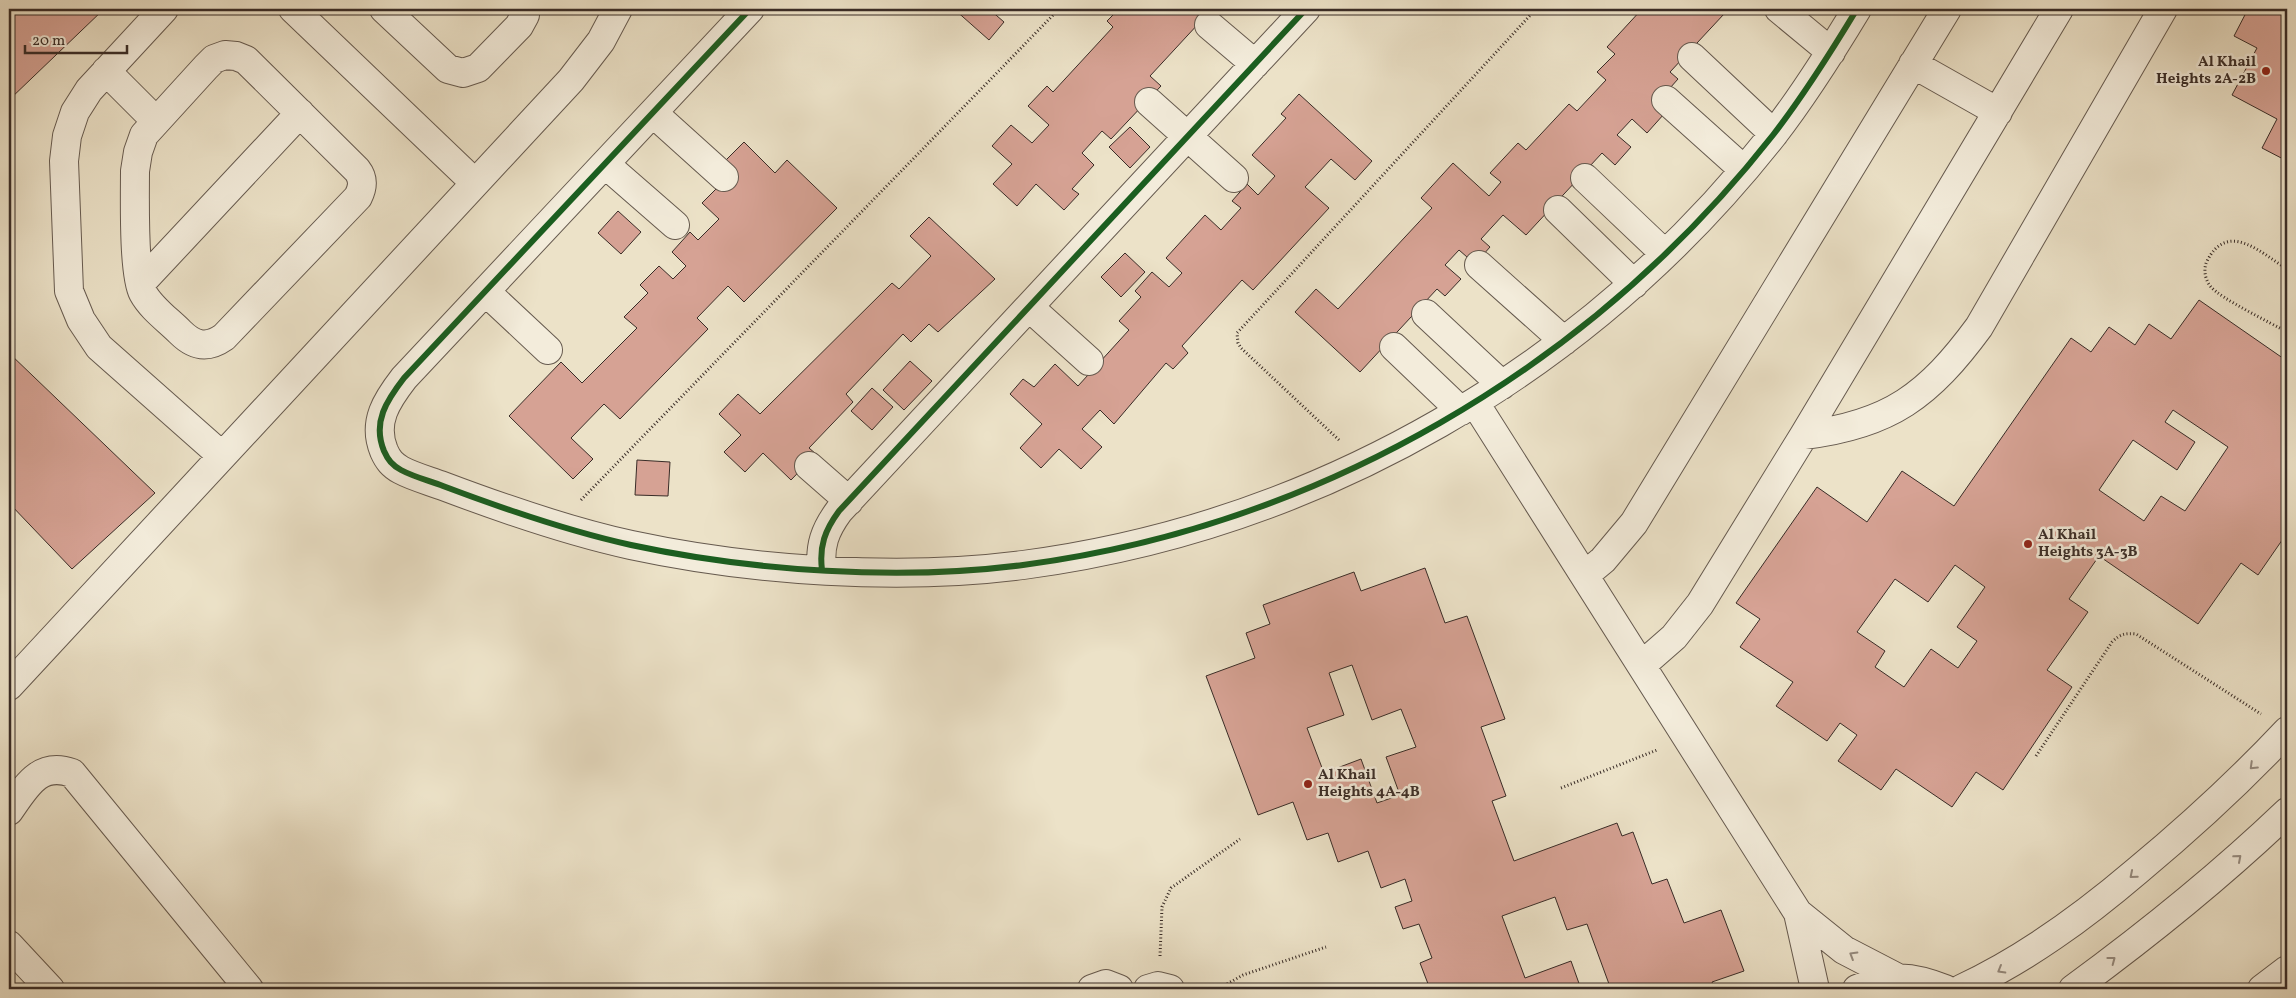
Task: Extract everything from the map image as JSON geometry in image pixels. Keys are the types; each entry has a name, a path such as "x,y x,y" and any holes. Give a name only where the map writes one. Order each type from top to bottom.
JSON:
{"street":[{"path":"164,9 89,90 75,112 67,136 64,161 69,291 81,320 99,348 221,455"},
{"path":"293,9 475,182"},
{"path":"384,9 448,68 463,73 478,68 519,26 525,15 523,9"},
{"path":"9,686 587,61 601,41 618,9"},
{"path":"750,9 404,378 389,397 379,418 379,440 388,460 402,470 556,526 630,545 710,559 822,570 861,572 942,571 1022,565 1110,549 1197,528 1281,499 1364,464 1468,407 1564,341 1634,284 1744,170 1774,134 1831,52 1857,9"},
{"path":"822,570 820,554 823,538 830,524 849,501 1306,9"},
{"path":"1779,9 1831,52"},
{"path":"1585,575 1604,560 1634,523 1947,9"},
{"path":"1642,664 1674,637 1700,604 1804,435 2059,9"},
{"path":"1804,435 1836,431 1873,419 1904,404 1934,382 1957,357 1979,327 2162,9"},
{"path":"1209,25 1255,64"},
{"path":"225,55 236,56 246,60 361,176 362,190 358,197 216,343 196,344 188,339 149,302 140,284 135,171 138,152 144,135 156,121 214,58 225,55"},
{"path":"1692,57 1774,134"},
{"path":"1913,64 1998,112"},
{"path":"106,71 156,121"},
{"path":"1666,100 1744,170"},
{"path":"1149,102 1234,178"},
{"path":"140,284 300,113"},
{"path":"653,113 724,177"},
{"path":"605,164 675,225"},
{"path":"1585,178 1665,254"},
{"path":"1558,210 1634,284"},
{"path":"1479,265 1564,341"},
{"path":"486,292 548,350"},
{"path":"1029,307 1089,361"},
{"path":"1426,314 1502,385"},
{"path":"1394,348 1468,407 1585,575 1798,913 1844,950 1896,977"},
{"path":"809,466 849,501"},
{"path":"1961,989 2000,971 2035,949 2119,886 2214,804 2287,731"},
{"path":"9,811 27,786 47,770 60,768 72,772 248,989"},
{"path":"2073,989 2201,890 2287,812"},
{"path":"1798,913 1815,989"},
{"path":"9,945 50,989"},
{"path":"2262,989 2287,970"},
{"path":"1857,989 1873,982 1896,977 1922,980 1945,989"},
{"path":"1092,989 1106,984 1120,989"}],"path":[{"path":"556,526 1059,9"},
{"path":"1364,464 1241,348 1238,343 1237,333 1536,9"},
{"path":"2287,269 2246,244 2231,241 2217,247 2206,262 2205,271 2206,280 2218,293 2287,332"},
{"path":"2036,756 2112,642 2119,635 2127,633 2136,634 2262,714"},
{"path":"1561,788 1688,738"},
{"path":"1159,988 1162,907 1166,898 1179,881 1240,839"},
{"path":"1218,989 1243,975 1326,947"}],"building":[{"path":"9,9 104,9 9,100"},
{"path":"954,9 989,9 1004,22 989,40"},
{"path":"1119,9 1212,9 1150,76 1161,86 1111,139 1102,131 1082,153 1094,165 1072,189 1079,194 1064,210 1036,184 1017,206 993,184 1012,164 992,146 1011,125 1032,143 1049,125 1028,106 1047,86 1053,92 1113,27 1107,21"},
{"path":"1642,9 1718,9 1724,14 1670,72 1678,79 1654,106 1664,114 1647,133 1632,119 1617,135 1631,147 1615,165 1602,153 1526,235 1503,215 1481,239 1490,247 1475,264 1459,250 1445,265 1461,279 1445,296 1437,289 1360,372 1295,312 1316,289 1338,309 1432,208 1421,198 1453,163 1489,196 1501,182 1490,173 1518,143 1526,150 1569,104 1577,111 1606,80 1597,72 1615,54 1607,47"},
{"name":"Al Khail Heights 2A-2B","path":"2248,9 2287,9 2287,161 2262,148 2277,119 2232,95 2257,48 2234,36"},
{"path":"1299,94 1372,161 1355,180 1331,159 1305,187 1329,208 1253,290 1242,280 1182,346 1188,353 1173,369 1166,363 1114,424 1100,410 1082,429 1102,447 1081,469 1059,449 1041,468 1020,448 1042,424 1010,394 1023,379 1034,387 1055,364 1078,386 1129,330 1119,321 1141,297 1135,291 1152,272 1169,287 1182,273 1166,258 1205,215 1221,230 1241,208 1232,201 1247,184 1258,195 1275,176 1252,155 1286,118 1281,114"},
{"path":"1130,127 1150,147 1130,168 1109,147"},
{"path":"744,142 775,173 787,160 837,208 744,302 728,286 697,318 708,329 620,419 604,404 571,438 593,459 573,479 509,416 561,362 582,383 637,328 624,317 648,293 640,285 659,266 673,279 686,266 672,252 690,232 698,240 719,219 702,203 731,174 722,164"},
{"path":"618,211 641,232 621,254 598,233"},
{"path":"929,217 995,279 938,332 929,324 911,342 903,334 846,394 853,402 809,448 816,454 791,480 763,453 745,472 724,452 741,435 719,414 738,394 760,414 892,283 899,289 931,256 910,236"},
{"path":"1125,253 1145,272 1121,297 1101,277"},
{"name":"Al Khail Heights 3A-3B","path":"2199,300 2287,361 2287,533 2258,575 2241,563 2198,624 2099,556 2069,599 2088,612 2047,670 2072,687 2003,790 1976,772 1952,807 1896,769 1881,790 1838,761 1857,735 1840,723 1827,741 1776,706 1793,682 1740,647 1760,619 1736,603 1817,487 1867,522 1902,471 1954,506 2071,338 2091,352 2109,327 2135,345 2149,324 2171,339","holes":["2173,410 2228,447 2185,511 2161,496 2144,521 2099,490 2133,440 2177,470 2195,442 2165,422","1955,565 1985,587 1957,627 1977,641 1958,668 1931,649 1904,687 1875,667 1885,651 1857,632 1895,579 1928,602"]},
{"path":"9,353 155,493 72,569 9,503"},
{"path":"910,361 932,381 904,410 883,390"},
{"path":"872,388 893,407 872,430 851,411"},
{"path":"637,460 670,462 668,496 635,495"},
{"name":"Al Khail Heights 4A-4B","path":"1425,568 1445,623 1467,616 1505,719 1481,727 1506,796 1492,801 1514,861 1617,823 1622,836 1633,832 1652,884 1667,879 1684,923 1721,910 1744,971 1712,982 1715,989 1595,989 1609,984 1587,924 1567,930 1555,897 1502,916 1525,978 1571,961 1581,989 1430,989 1420,963 1432,958 1419,924 1403,929 1395,907 1412,901 1405,879 1381,888 1368,851 1338,862 1328,833 1307,840 1293,802 1258,815 1206,676 1255,658 1246,633 1270,624 1263,605 1354,572 1361,591","holes":["1352,665 1372,720 1401,709 1416,747 1386,757 1400,795 1377,803 1361,759 1324,773 1307,728 1344,715 1329,673"]}],"cycle path":[{"path":"750,9 404,378 387,403 383,412 380,430 384,451 395,466 417,477 512,511 559,526 631,545 726,561 826,571 927,572 976,570 1023,565 1132,545 1239,514 1341,474 1440,423 1533,364 1620,295 1700,219 1773,135 1817,73 1857,9"},
{"path":"822,570 821,553 824,539 839,511 1306,9"}],"place":[{"name":"Al Khail Heights 2A-2B","path":"2266,71"},
{"name":"Al Khail Heights 3A-3B","path":"2028,544"},
{"name":"Al Khail Heights 4A-4B","path":"1308,784"}]}
